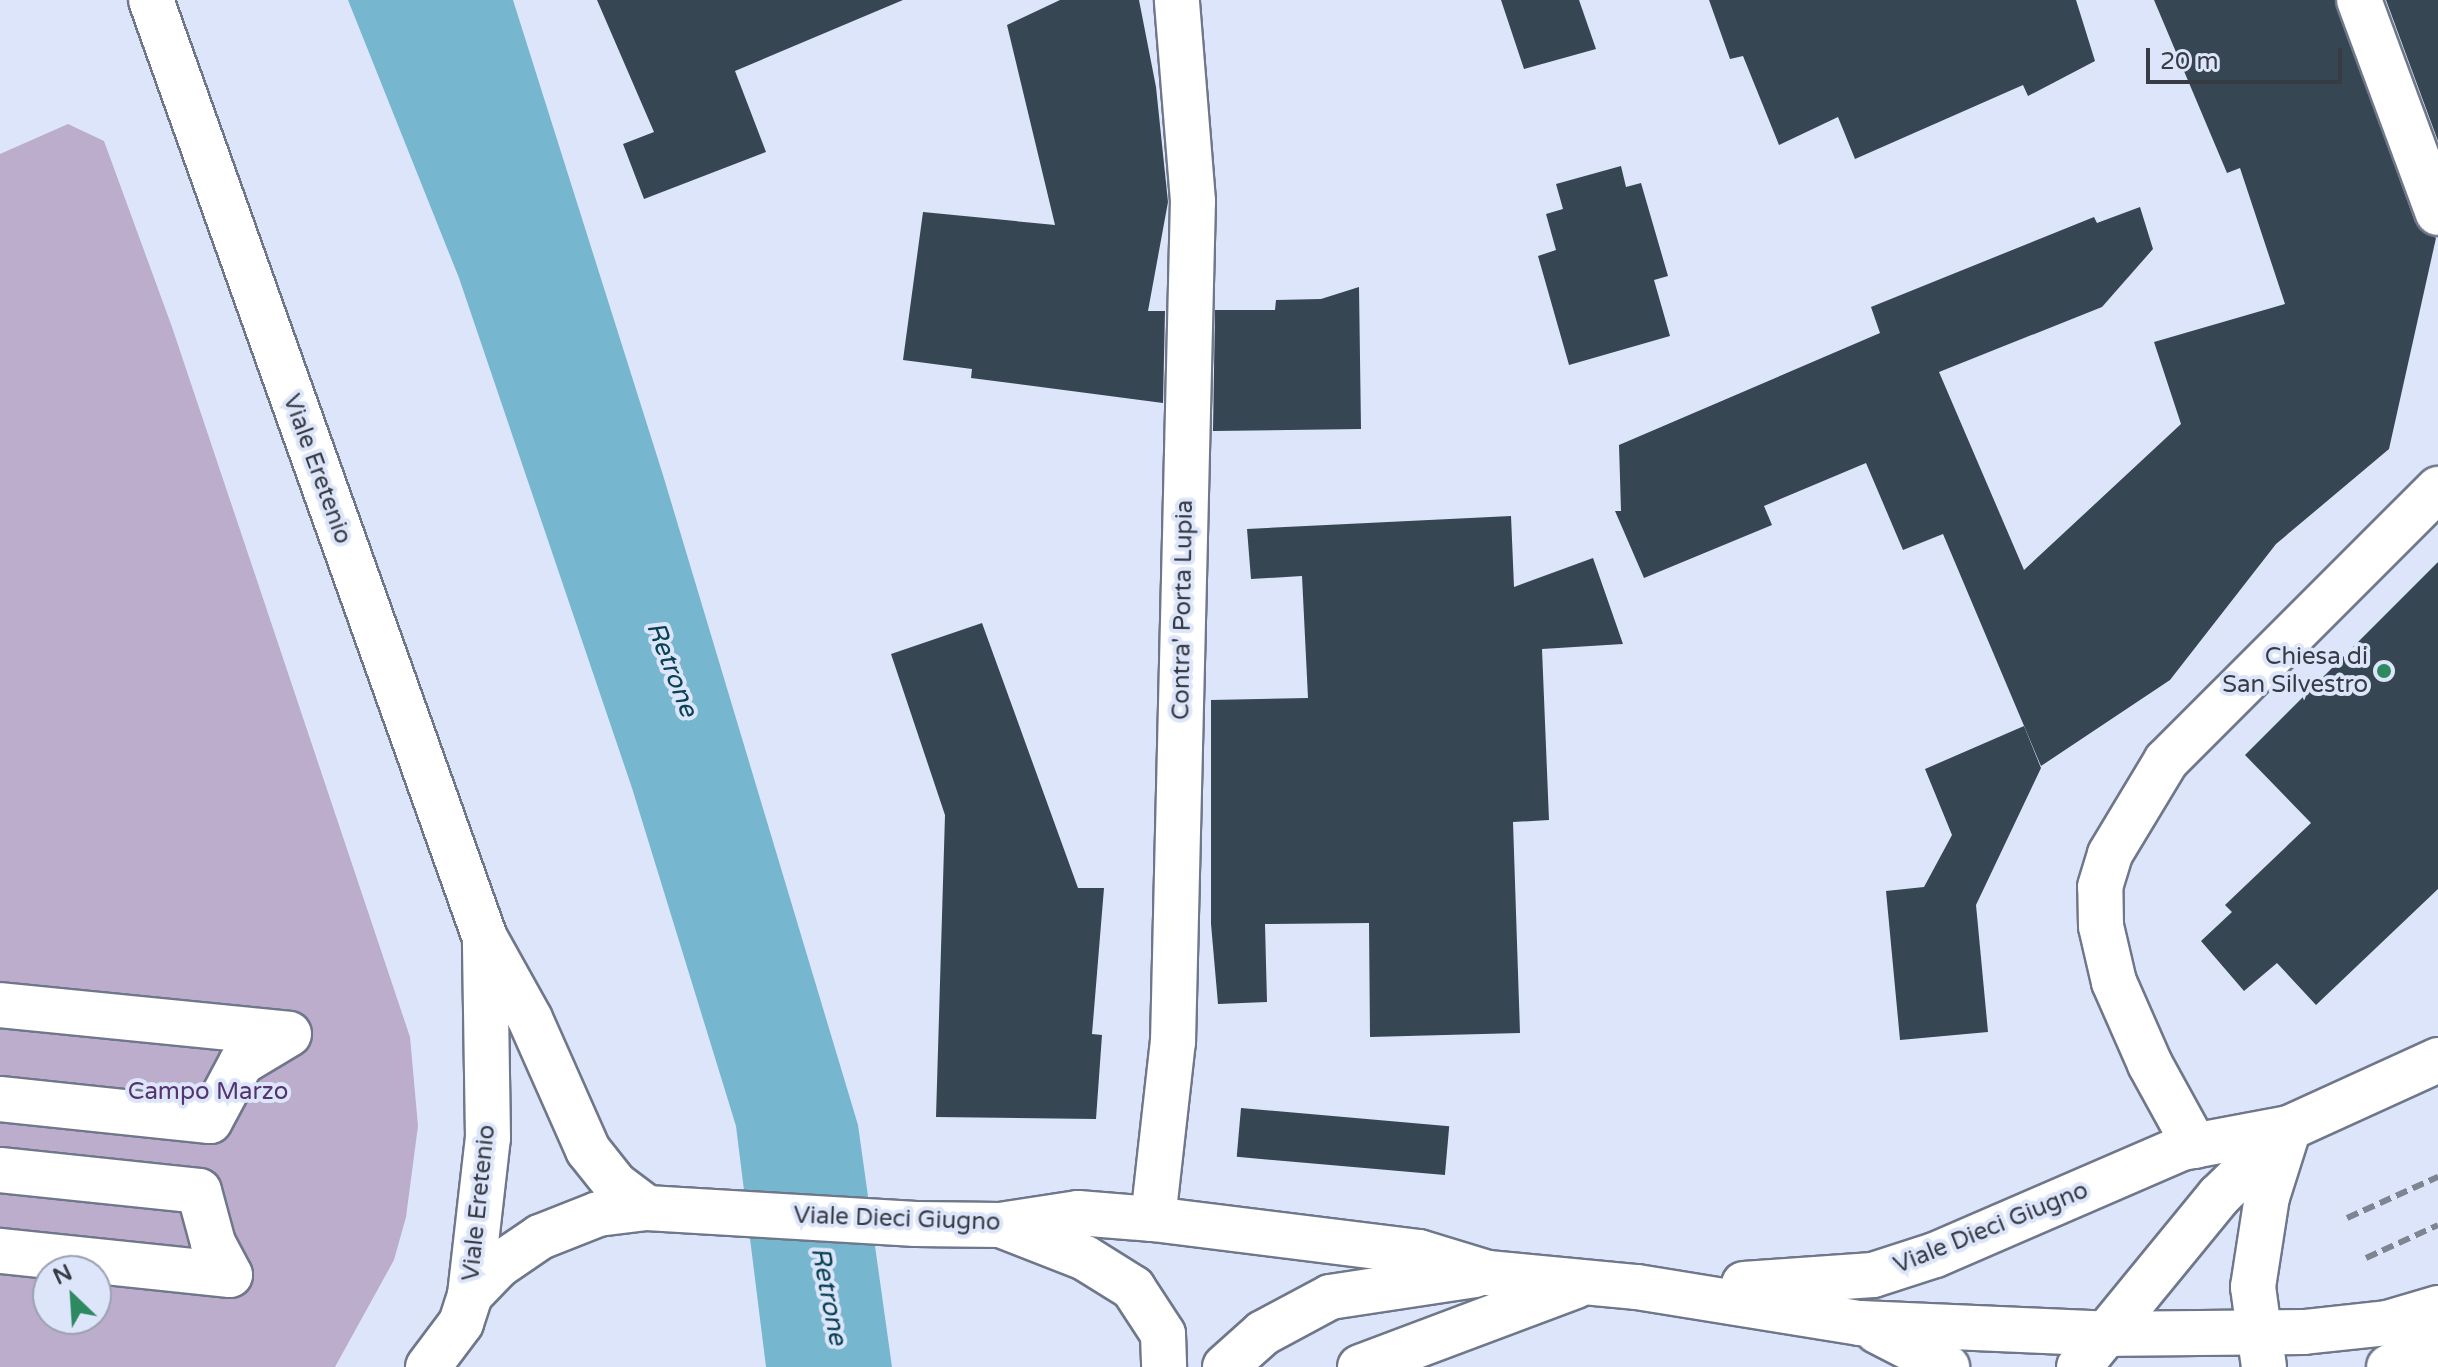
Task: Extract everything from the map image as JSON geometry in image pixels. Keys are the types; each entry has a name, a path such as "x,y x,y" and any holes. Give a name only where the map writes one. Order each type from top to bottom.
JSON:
{"street":[{"name":"Viale Eretenio","path":"151,0 485,938 530,1019 588,1150 615,1184 647,1208"},
{"name":"Contra' Porta Lupia","path":"1153,1219 1173,1042 1193,217 1177,0"},
{"path":"2359,0 2438,213"},
{"path":"2195,1146 2150,1064 2114,982 2101,926 2100,887 2110,854 2166,761 2438,489"},
{"name":"Viale Eretenio","path":"466,1309 488,1138 485,938"},
{"path":"0,1005 289,1034 241,1063 210,1121 0,1099"},
{"path":"2079,1367 2219,1196 2289,1128 2438,1060"},
{"name":"Viale Dieci Giugno","path":"1637,1287 1830,1282 1873,1275 1935,1255 2195,1146 2289,1128"},
{"path":"2261,1350 2253,1287 2259,1240 2289,1128"},
{"path":"0,1170 199,1191 213,1243 230,1275 0,1251"},
{"name":"Viale Dieci Giugno","path":"428,1367 466,1309 482,1278 540,1237 598,1214 647,1208 916,1224 1000,1225 1078,1213 1153,1219 1419,1252 1488,1273 1637,1287 1860,1323 2108,1334 2261,1350 2438,1308"},
{"path":"1000,1225 1085,1258 1133,1288 1163,1334 1164,1367"},
{"name":"Viale Dieci Giugno","path":"1225,1367 1263,1333 1330,1297 1488,1273"},
{"path":"1360,1367 1584,1283"},
{"path":"466,1309 472,1367"},
{"path":"1860,1323 1947,1367"}],"green space":[{"name":"Campo Marzo","path":"68,124 104,141 172,327 410,1037 418,1126 406,1217 394,1260 335,1367 0,1367 0,154"}],"water":[{"name":"Retrone","path":"348,0 513,0 663,475 858,1125 892,1367 766,1367 736,1126 632,788 459,278"}],"building":[{"path":"597,0 903,0 735,71 766,152 644,199 623,144 654,132"},
{"path":"1060,0 1139,0 1156,87 1168,202 1148,311 1165,311 1163,403 971,378 972,369 903,360 923,212 1055,225 1007,25"},
{"path":"1501,0 1579,0 1596,49 1524,69"},
{"path":"1709,0 2076,0 2095,61 2028,96 2023,85 1855,159 1838,117 1779,145 1743,56 1730,59"},
{"path":"2154,0 2335,0 2415,222 2436,238 2389,449 2276,544 2170,680 2041,766 1943,534 1903,550 1866,463 1764,506 1772,525 1644,578 1615,511 1621,511 1619,445 1880,333 1871,307 2094,217 2097,223 2140,207 2153,249 2102,307 1939,372 2024,570 2181,424 2154,342 2285,304 2240,168 2227,173"},
{"path":"2386,0 2438,0 2438,141"},
{"path":"1621,166 1626,187 1641,183 1668,276 1654,280 1670,336 1569,365 1538,256 1556,250 1546,214 1563,209 1556,184"},
{"path":"1359,287 1361,429 1213,431 1215,310 1275,310 1276,300 1321,299"},
{"path":"1511,516 1514,587 1593,558 1623,644 1542,649 1549,820 1513,822 1520,1033 1370,1037 1369,923 1265,924 1267,1002 1218,1004 1211,924 1211,700 1308,698 1302,576 1251,579 1247,529"},
{"path":"2438,562 2438,889 2316,1005 2277,963 2244,991 2201,941 2232,912 2225,905 2311,823 2245,755"},
{"path":"982,623 1078,888 1104,888 1092,1034 1102,1035 1096,1119 936,1117 945,815 891,654"},
{"path":"2024,726 2041,768 1976,905 1988,1032 1900,1040 1886,891 1924,887 1952,835 1925,769"},
{"path":"1241,1108 1449,1126 1445,1175 1237,1157"}],"railway":[{"path":"2347,1218 2438,1177"},
{"path":"2366,1258 2438,1225"}],"place":[{"name":"Chiesa di San Silvestro","path":"2384,671"}]}
